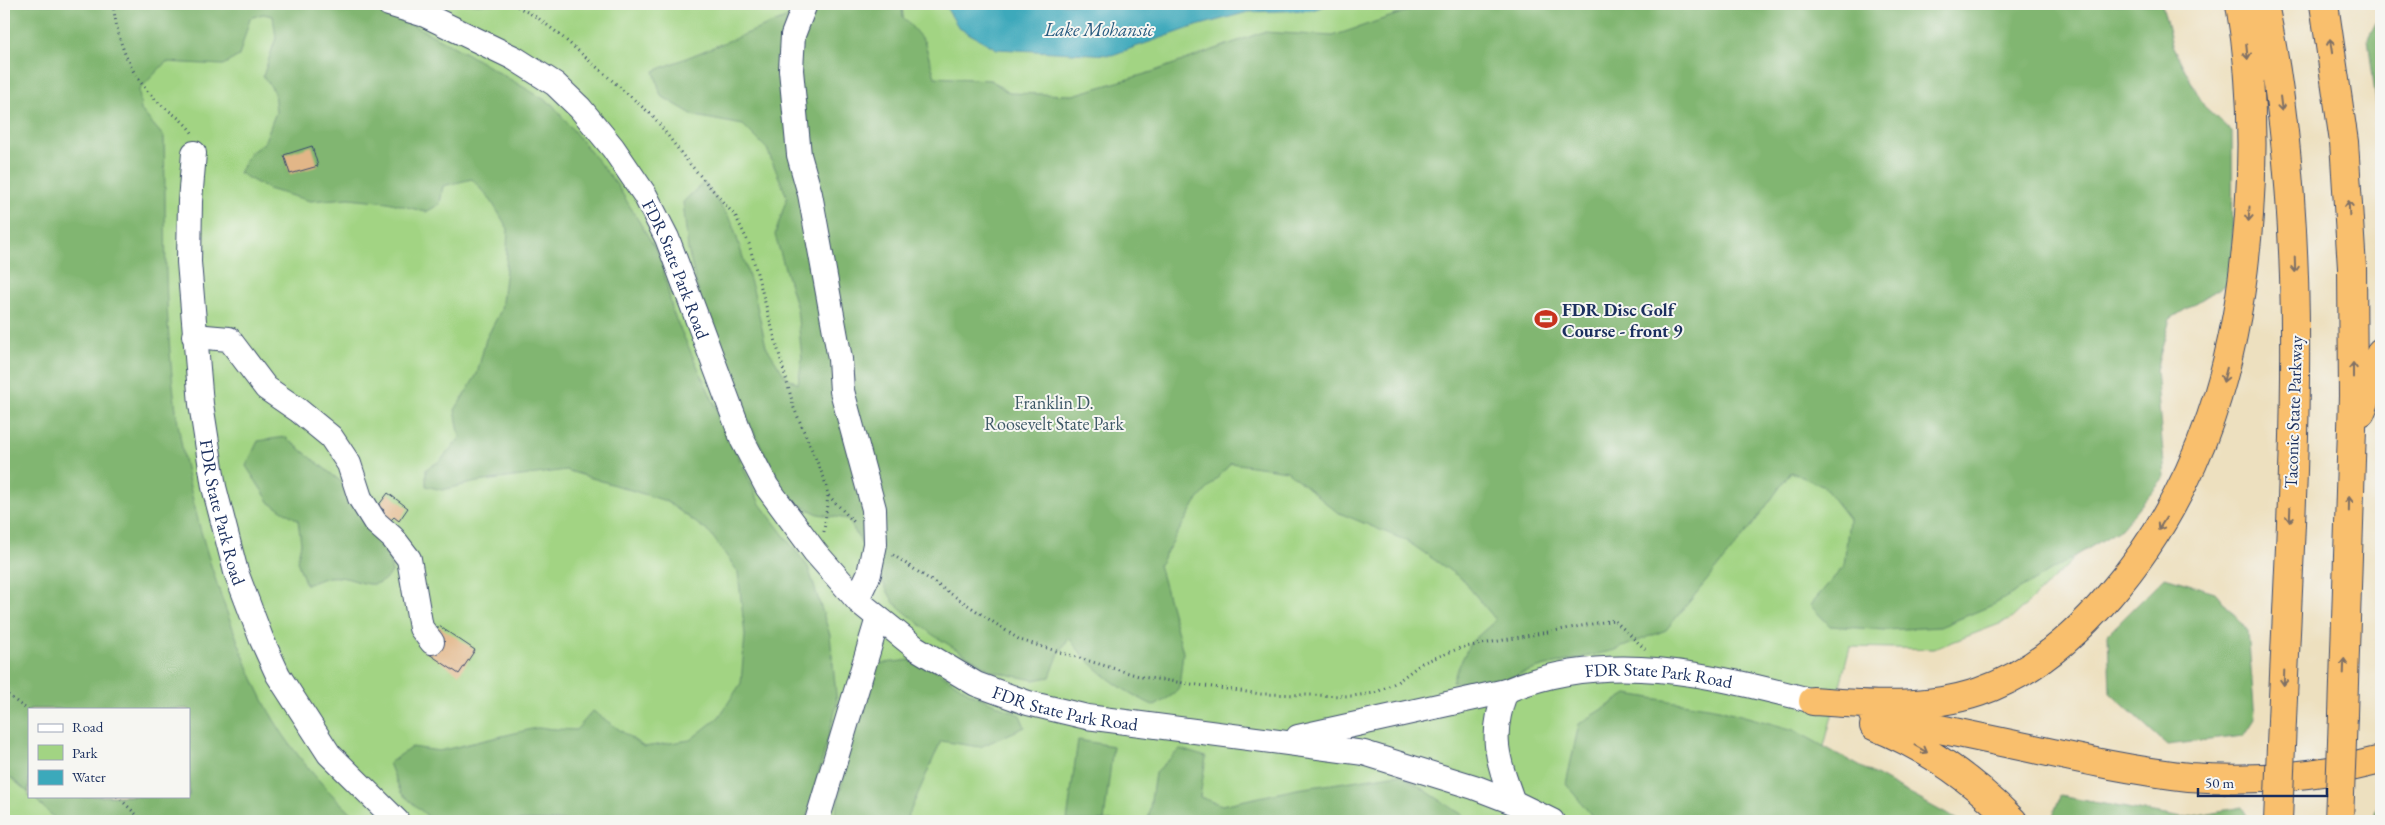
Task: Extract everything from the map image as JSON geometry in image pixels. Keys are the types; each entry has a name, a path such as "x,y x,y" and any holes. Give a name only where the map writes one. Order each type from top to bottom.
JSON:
{"highway":[{"path":"1812,701 1859,704 1938,702 1980,692 2021,673 2061,644 2097,610 2132,568 2167,516 2194,463 2216,406 2238,310 2248,232 2252,159 2250,86 2240,4"},
{"name":"Taconic State Parkway","path":"2264,4 2279,85 2286,147 2295,279 2295,395 2278,821"},
{"path":"2324,4 2336,79 2349,205 2354,330 2339,821"},
{"path":"2350,436 2370,392 2373,374 2381,352"},
{"path":"1812,701 2119,767 2191,777 2243,778 2293,776 2348,768 2381,760"},
{"path":"1812,701 1882,729 1935,758 1984,794 2013,821"}],"lane":[{"name":"FDR State Park Road","path":"389,4 425,16 514,58 555,84 580,108 613,148 645,196 667,238 743,441 767,487 821,559 857,599 916,648 976,684 1028,703 1087,717 1364,753 1416,768 1512,802 1552,821"},
{"path":"805,4 793,35 791,70 799,155 810,194 840,359 842,391 874,509 874,542 869,574 857,599"},
{"name":"FDR State Park Road","path":"194,153 190,201 189,262 200,404 214,487 236,572 261,638 278,675 329,754 397,821"},
{"path":"194,336 229,339 266,388 298,410 331,437 349,464 360,498 375,522 393,538 409,559 421,628 432,642"},
{"path":"817,821 878,618"},
{"name":"FDR State Park Road","path":"1274,742 1506,691 1535,680 1586,671 1618,668 1667,670 1726,679 1812,701"},
{"path":"1506,691 1498,712 1496,744 1500,767 1512,802"}],"path":[{"path":"113,4 122,51 136,76 155,99 184,120 194,136 194,153"},
{"path":"513,4 538,18 560,35 654,116 684,157 736,217 749,244 794,408 824,478 828,495 821,559"},
{"path":"828,495 874,542 1020,640 1151,678 1261,694 1352,696 1375,693 1397,682 1422,663 1460,648 1614,620 1667,670"},
{"path":"4,692 28,710"},
{"path":"119,798 143,821"}],"green space":[{"name":"Franklin D. Roosevelt State Park","path":"4,4 1894,4 2103,484 2071,562 2010,620 1934,649 1850,647 1822,754 1904,790 1941,821 4,821"},
{"path":"14,4 353,4 394,15 464,52 552,104 617,185 661,258 673,313 760,504 808,567 830,635 837,704 806,821 433,821 401,793 389,763 412,747 439,751 536,728 576,730 593,711 644,747 690,740 719,717 741,683 745,635 738,572 710,533 666,501 566,470 477,482 442,490 426,486 426,469 440,461 460,438 455,410 477,374 486,339 501,310 508,229 492,202 472,179 443,186 440,204 426,212 388,202 349,198 310,201 268,189 239,173 250,153 264,143 276,112 274,91 263,76 276,38 273,16 263,14 250,18 239,56 223,65 166,62 139,90 141,110 164,137 167,298 173,388 184,459 200,528 221,597 252,677 268,710 302,761 336,799 360,821 57,821 34,798 190,798 190,708 28,708 28,792 4,772 4,9"},
{"name":"FDR Disc Golf Course - front 9","path":"820,4 902,4 903,17 924,41 935,77 991,80 1009,93 1073,95 1152,72 1263,32 1333,36 1428,4 2162,4 2172,45 2204,106 2232,132 2233,280 2170,319 2156,370 2165,477 2121,529 1995,604 1940,627 1885,630 1830,626 1810,605 1844,566 1849,519 1824,487 1791,472 1751,527 1666,630 1615,650 1542,667 1480,687 1452,681 1470,643 1496,620 1462,579 1407,541 1337,512 1287,471 1231,463 1196,502 1159,565 1183,652 1179,687 1174,694 1155,706 1118,686 1097,669 1069,638 1059,653 1050,677 1033,680 992,671 933,635 894,603 848,519 818,514 788,499 742,409 702,308 688,249 683,202 704,182 732,222 754,293 766,346 785,376 798,384 802,359 797,309 775,235 787,197 767,149 743,125 695,116 661,96 654,71"},
{"path":"2381,13 2381,204 2377,110 2368,38"},
{"path":"285,437 349,488 386,543 392,572 385,580 371,584 339,577 329,577 306,585 297,561 301,543 298,520 270,503 246,466 258,441"},
{"path":"2165,577 2215,592 2248,631 2255,719 2244,736 2167,745 2110,693 2108,634"},
{"path":"919,659 970,693 1020,715 1025,727 980,747 941,741 906,821 834,821 858,706 876,664"},
{"path":"1627,694 1719,709 1794,730 1959,821 1596,821 1566,784 1579,724"},
{"path":"1078,740 1113,746 1104,821 1067,821"},
{"path":"1180,749 1206,757 1200,797 1222,805 1297,789 1400,774 1472,821 1148,821 1155,773"},
{"path":"2060,796 2182,818 2242,807 2250,821 2051,821"},
{"path":"2381,797 2381,821 2372,821"}],"water":[{"name":"Lake Mohansic","path":"944,4 1331,4 1312,10 1248,12 1193,27 1112,55 997,49 959,28"}],"building":[{"path":"312,146 318,166 290,174 284,155"},
{"path":"388,493 408,508 399,521 394,517 391,520 382,513 384,510 378,506"},
{"path":"439,626 475,650 459,674 423,650"}],"place":[{"name":"FDR Disc Golf Course - front 9","path":"1546,319"}]}
